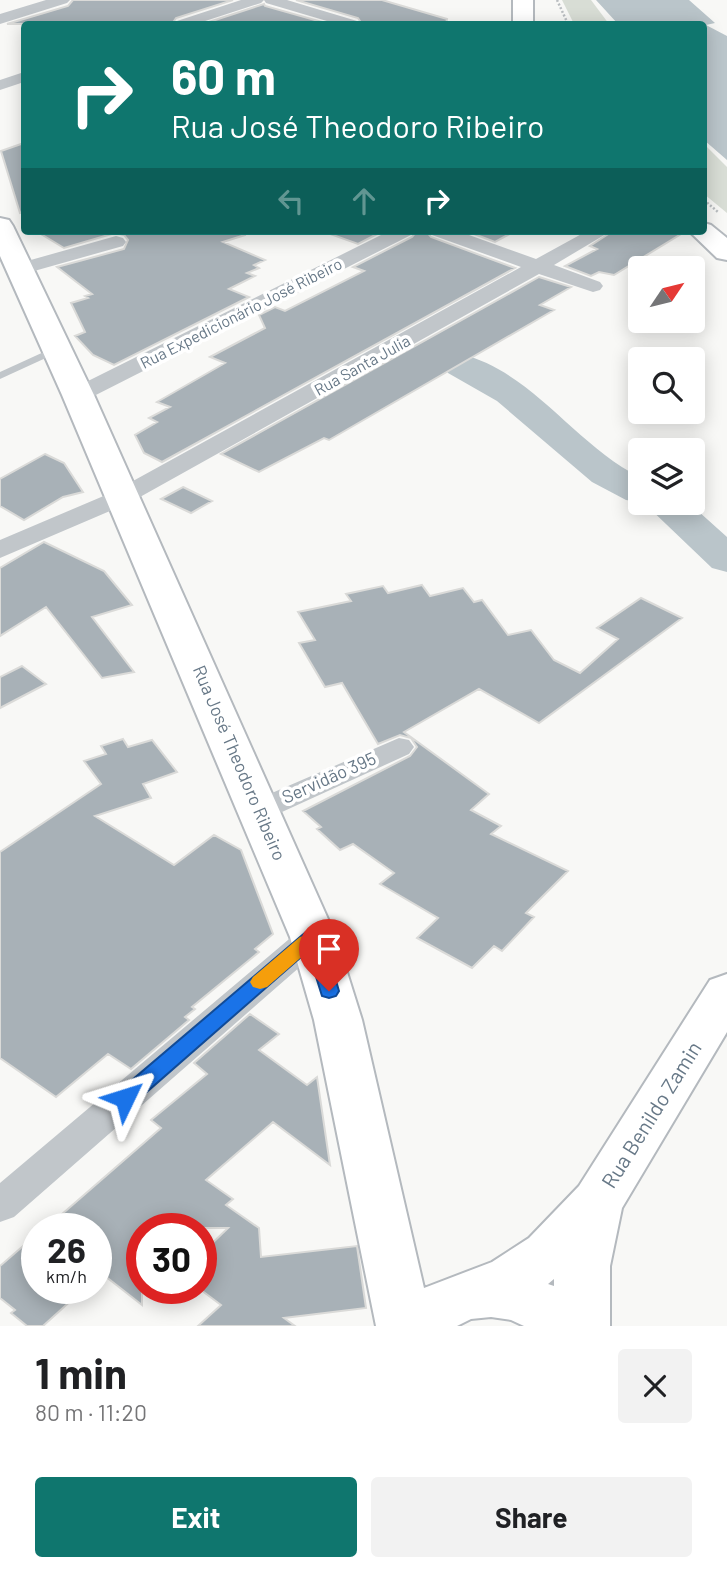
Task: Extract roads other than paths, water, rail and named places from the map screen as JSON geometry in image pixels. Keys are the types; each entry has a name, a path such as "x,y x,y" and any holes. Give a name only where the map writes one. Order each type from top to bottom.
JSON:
{"main road":[{"path":"523,0 523,21"},
{"name":"Rua José Theodoro Ribeiro","path":"0,226 14,274 57,349 78,395 313,936 338,1020 404,1326"},
{"path":"707,235 727,252"},
{"name":"Rua Benildo Zamin","path":"480,1294 512,1279 548,1254 598,1202 727,992"},
{"name":"Rua Benildo Zamin","path":"582,1326 580,1287 583,1256 598,1202"},
{"path":"415,1326 443,1304 457,1297 480,1294 523,1298 553,1312 566,1326"}],"street":[{"path":"0,19 62,0"},
{"path":"190,21 256,0"},
{"path":"271,0 342,21"},
{"path":"0,85 21,78"},
{"name":"Rua Expedicionário José Ribeiro","path":"78,395 396,235"},
{"path":"450,235 593,286"},
{"name":"Rua Santa Julia","path":"0,551 28,535 122,497 594,235"},
{"path":"14,274 116,242"},
{"name":"Servidão 395","path":"260,810 399,747"},
{"path":"0,1206 313,936"}],"lane":[{"path":"0,376 57,349"}],"waterway":[{"path":"461,365 510,393 590,462 628,487"},
{"path":"678,515 727,559"}]}
